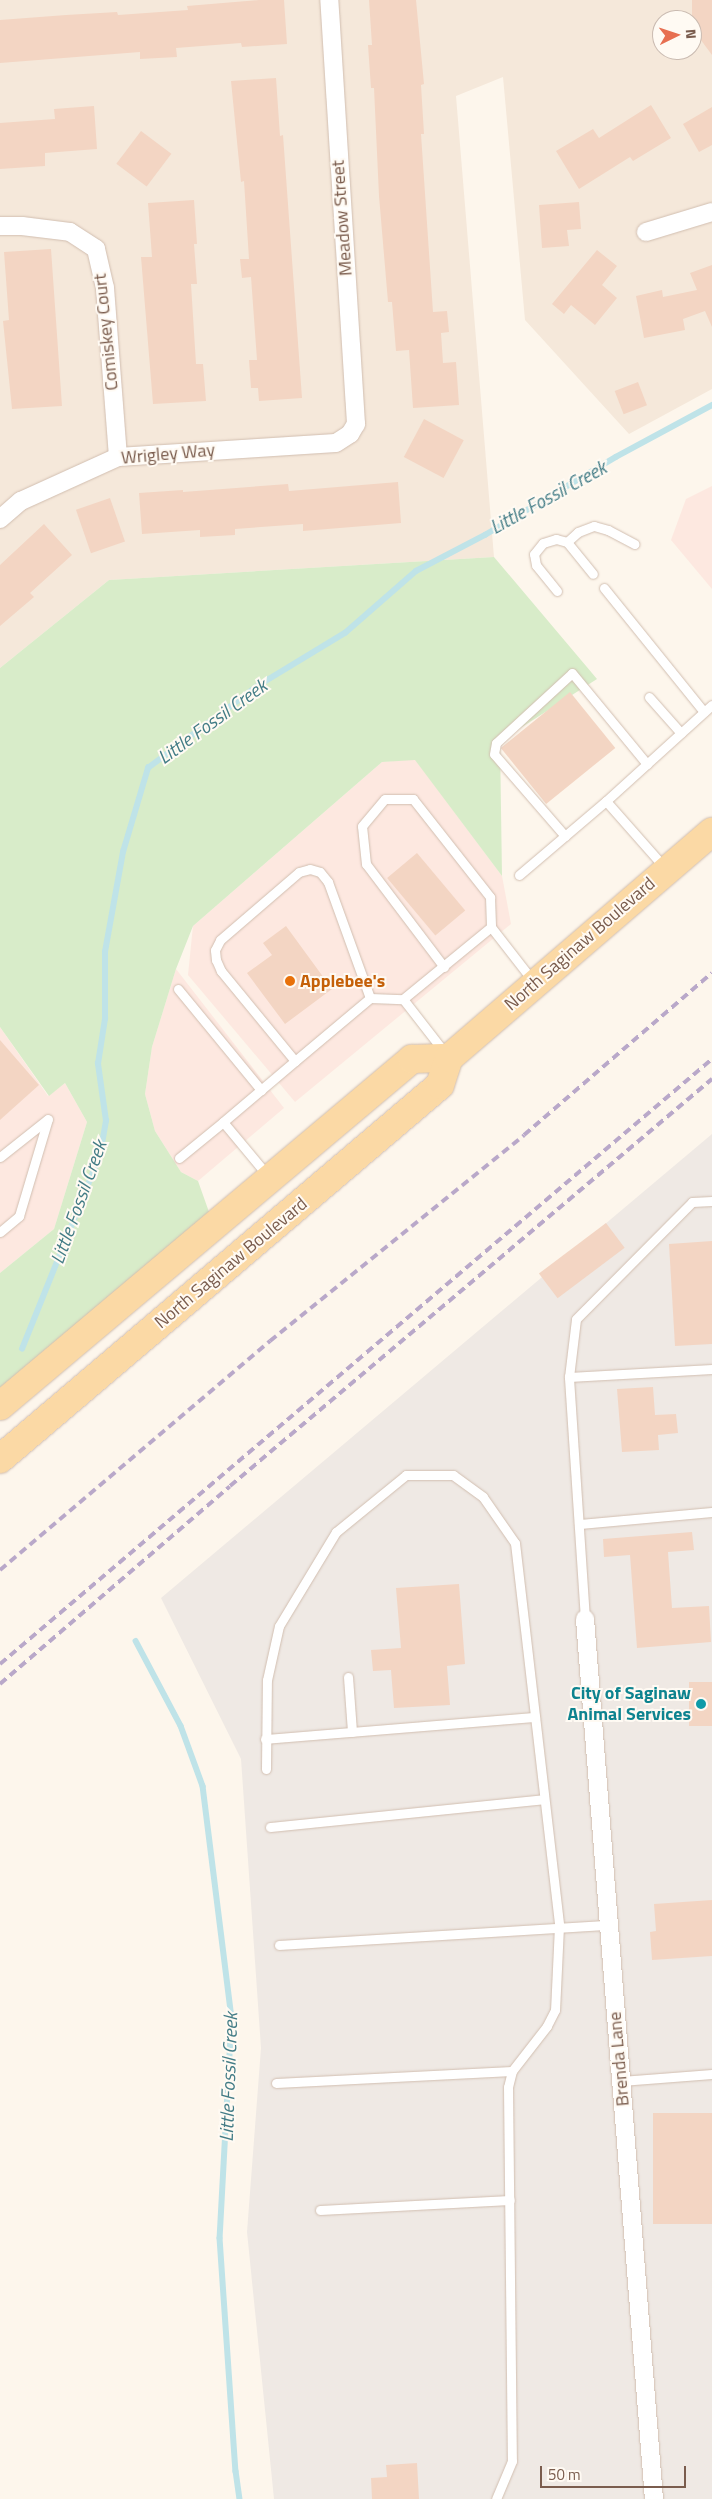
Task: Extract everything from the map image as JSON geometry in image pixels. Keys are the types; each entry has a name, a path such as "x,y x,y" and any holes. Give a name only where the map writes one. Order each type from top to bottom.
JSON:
{"main road":[{"name":"North Saginaw Boulevard","path":"0,1459 440,1085 449,1058 712,832"},
{"path":"0,1406 412,1059 449,1058"}],"street":[{"name":"Meadow Street","path":"328,0 356,424 350,434"},
{"path":"646,232 712,212"},
{"name":"Comiskey Court","path":"0,226 22,226 70,232 96,249 105,288 118,457"},
{"name":"Wrigley Way","path":"0,519 21,501 118,457 336,442 350,434"},
{"name":"Brenda Lane","path":"585,1619 654,2499"}],"lane":[{"path":"567,542 578,532 594,526 608,530 634,544"},
{"path":"558,591 536,565 534,554 543,543 556,540 567,542 593,574"},
{"path":"604,588 704,712"},
{"path":"565,836 494,754 496,743 572,673 647,764"},
{"path":"649,697 681,733"},
{"path":"519,875 606,801 712,705"},
{"path":"444,967 366,864 362,826 385,799 413,799 490,897 491,928 535,983"},
{"path":"606,801 667,870"},
{"path":"294,1062 221,971 216,960 216,950 220,940 298,872 310,869 320,872 328,882 370,998"},
{"path":"179,1158 370,998 403,999 491,928"},
{"path":"178,989 261,1090"},
{"path":"403,999 449,1058"},
{"path":"0,1157 48,1119 19,1216 0,1232"},
{"path":"223,1122 270,1178"},
{"path":"585,1619 569,1377 576,1319 692,1202 712,1201"},
{"path":"569,1377 712,1369"},
{"path":"266,1769 267,1680 279,1626 336,1532 406,1476 453,1475 483,1496 515,1543 559,1926 554,2010 547,2026 512,2071 508,2086 512,2462 496,2499"},
{"path":"578,1524 712,1512"},
{"path":"348,1677 352,1732"},
{"path":"265,1739 535,1717"},
{"path":"270,1828 544,1799"},
{"path":"279,1945 559,1926 608,1925"},
{"path":"276,2083 512,2071"},
{"path":"621,2081 712,2074"},
{"path":"320,2210 510,2200"}],"shaded area":[{"path":"0,0 712,0 712,389 629,434 525,320 503,77 456,96 494,557 109,580 0,668"},
{"path":"712,486 712,589 671,540 686,499"},
{"path":"415,759 502,876 511,924 295,1102 188,975 193,926 382,762"},
{"path":"176,969 284,1108 198,1181 181,1172 155,1131 145,1094 152,1047"},
{"path":"0,1027 48,1096 65,1083 87,1122 54,1229 0,1273"},
{"path":"712,1134 712,2499 274,2499 247,2232 261,2048 241,1759 161,1598"}],"green space":[{"path":"494,557 597,679 500,741 502,876 415,760 382,762 193,926 176,969 152,1047 145,1094 155,1131 181,1172 198,1181 209,1212 0,1388 0,1273 54,1229 87,1122 65,1083 49,1096 0,1027 0,668 109,580"}],"building":[{"path":"259,0 284,0 287,44 242,47 241,43 176,48 177,57 140,59 140,52 0,63 0,20 117,12 118,15 188,10 187,6"},
{"path":"369,0 416,0 424,84 421,85 424,134 421,134 433,312 447,311 449,332 441,333 443,363 456,362 459,405 413,408 409,350 396,351 392,302 388,302 379,196 374,88 371,88 368,45 372,45"},
{"path":"692,0 712,0 712,55 702,42 702,10 692,10"},
{"path":"276,78 280,136 283,135 302,398 259,401 258,388 251,388 249,360 257,360 251,277 242,278 240,259 249,259 244,181 241,182 231,81"},
{"path":"651,105 671,138 633,161 630,157 579,189 556,151 593,129 599,138"},
{"path":"94,106 97,149 45,153 45,166 0,169 0,123 55,119 54,109"},
{"path":"712,107 712,145 699,152 683,124"},
{"path":"141,131 171,154 147,187 116,164"},
{"path":"194,200 197,244 194,244 197,284 191,284 196,364 203,364 206,401 153,404 141,257 152,257 148,203"},
{"path":"579,202 581,229 567,230 569,246 542,248 539,205"},
{"path":"51,249 62,406 12,409 3,321 9,320 4,252"},
{"path":"597,250 617,266 602,285 617,298 595,325 571,305 564,314 552,304"},
{"path":"712,265 712,327 705,311 683,319 685,330 644,338 636,296 662,290 663,297 697,290 690,273"},
{"path":"638,382 647,405 624,414 615,391"},
{"path":"424,419 464,440 444,478 404,457"},
{"path":"398,482 401,523 303,531 303,524 235,529 235,535 200,537 200,530 142,534 139,493 183,490 183,492 288,484 289,491"},
{"path":"110,498 125,541 91,553 76,510"},
{"path":"44,524 72,555 30,593 34,597 0,626 0,565"},
{"path":"570,692 615,748 546,804 501,748"},
{"path":"417,853 465,910 435,936 387,878"},
{"name":"Applebee's","path":"286,926 332,989 285,1024 247,973 272,955 263,943"},
{"path":"0,1040 39,1085 0,1120"},
{"path":"606,1223 625,1248 558,1298 539,1274"},
{"path":"712,1241 712,1344 675,1346 669,1244"},
{"path":"653,1387 655,1415 676,1414 678,1433 658,1435 659,1450 622,1452 617,1389"},
{"path":"692,1532 694,1550 668,1552 672,1608 709,1606 711,1642 637,1648 630,1555 604,1557 603,1539"},
{"path":"459,1584 465,1664 447,1666 450,1705 394,1708 391,1670 373,1671 371,1650 401,1648 396,1588"},
{"name":"City of Saginaw Animal Services","path":"689,1682 712,1682 712,1726 689,1726"},
{"path":"712,1900 712,1956 652,1960 650,1932 656,1931 654,1904"},
{"path":"653,2113 712,2113 712,2224 653,2224"},
{"path":"417,2463 419,2499 372,2499 371,2478 387,2477 386,2465"}],"waterway":[{"name":"Little Fossil Creek","path":"22,1349 100,1155 106,1121 98,1064 105,1019 105,952 123,852 148,768 259,685 345,633 416,571 485,535 616,457 712,405"},
{"name":"Little Fossil Creek","path":"136,1641 181,1726 203,1786 232,2018 220,2238 236,2471 240,2499"}],"railway":[{"path":"0,1570 270,1341 524,1135 712,973"},
{"path":"0,1664 712,1059"},
{"path":"0,1684 230,1486 712,1079"}],"place":[{"name":"Applebee's","path":"290,981"},
{"name":"City of Saginaw Animal Services","path":"701,1704"}]}
